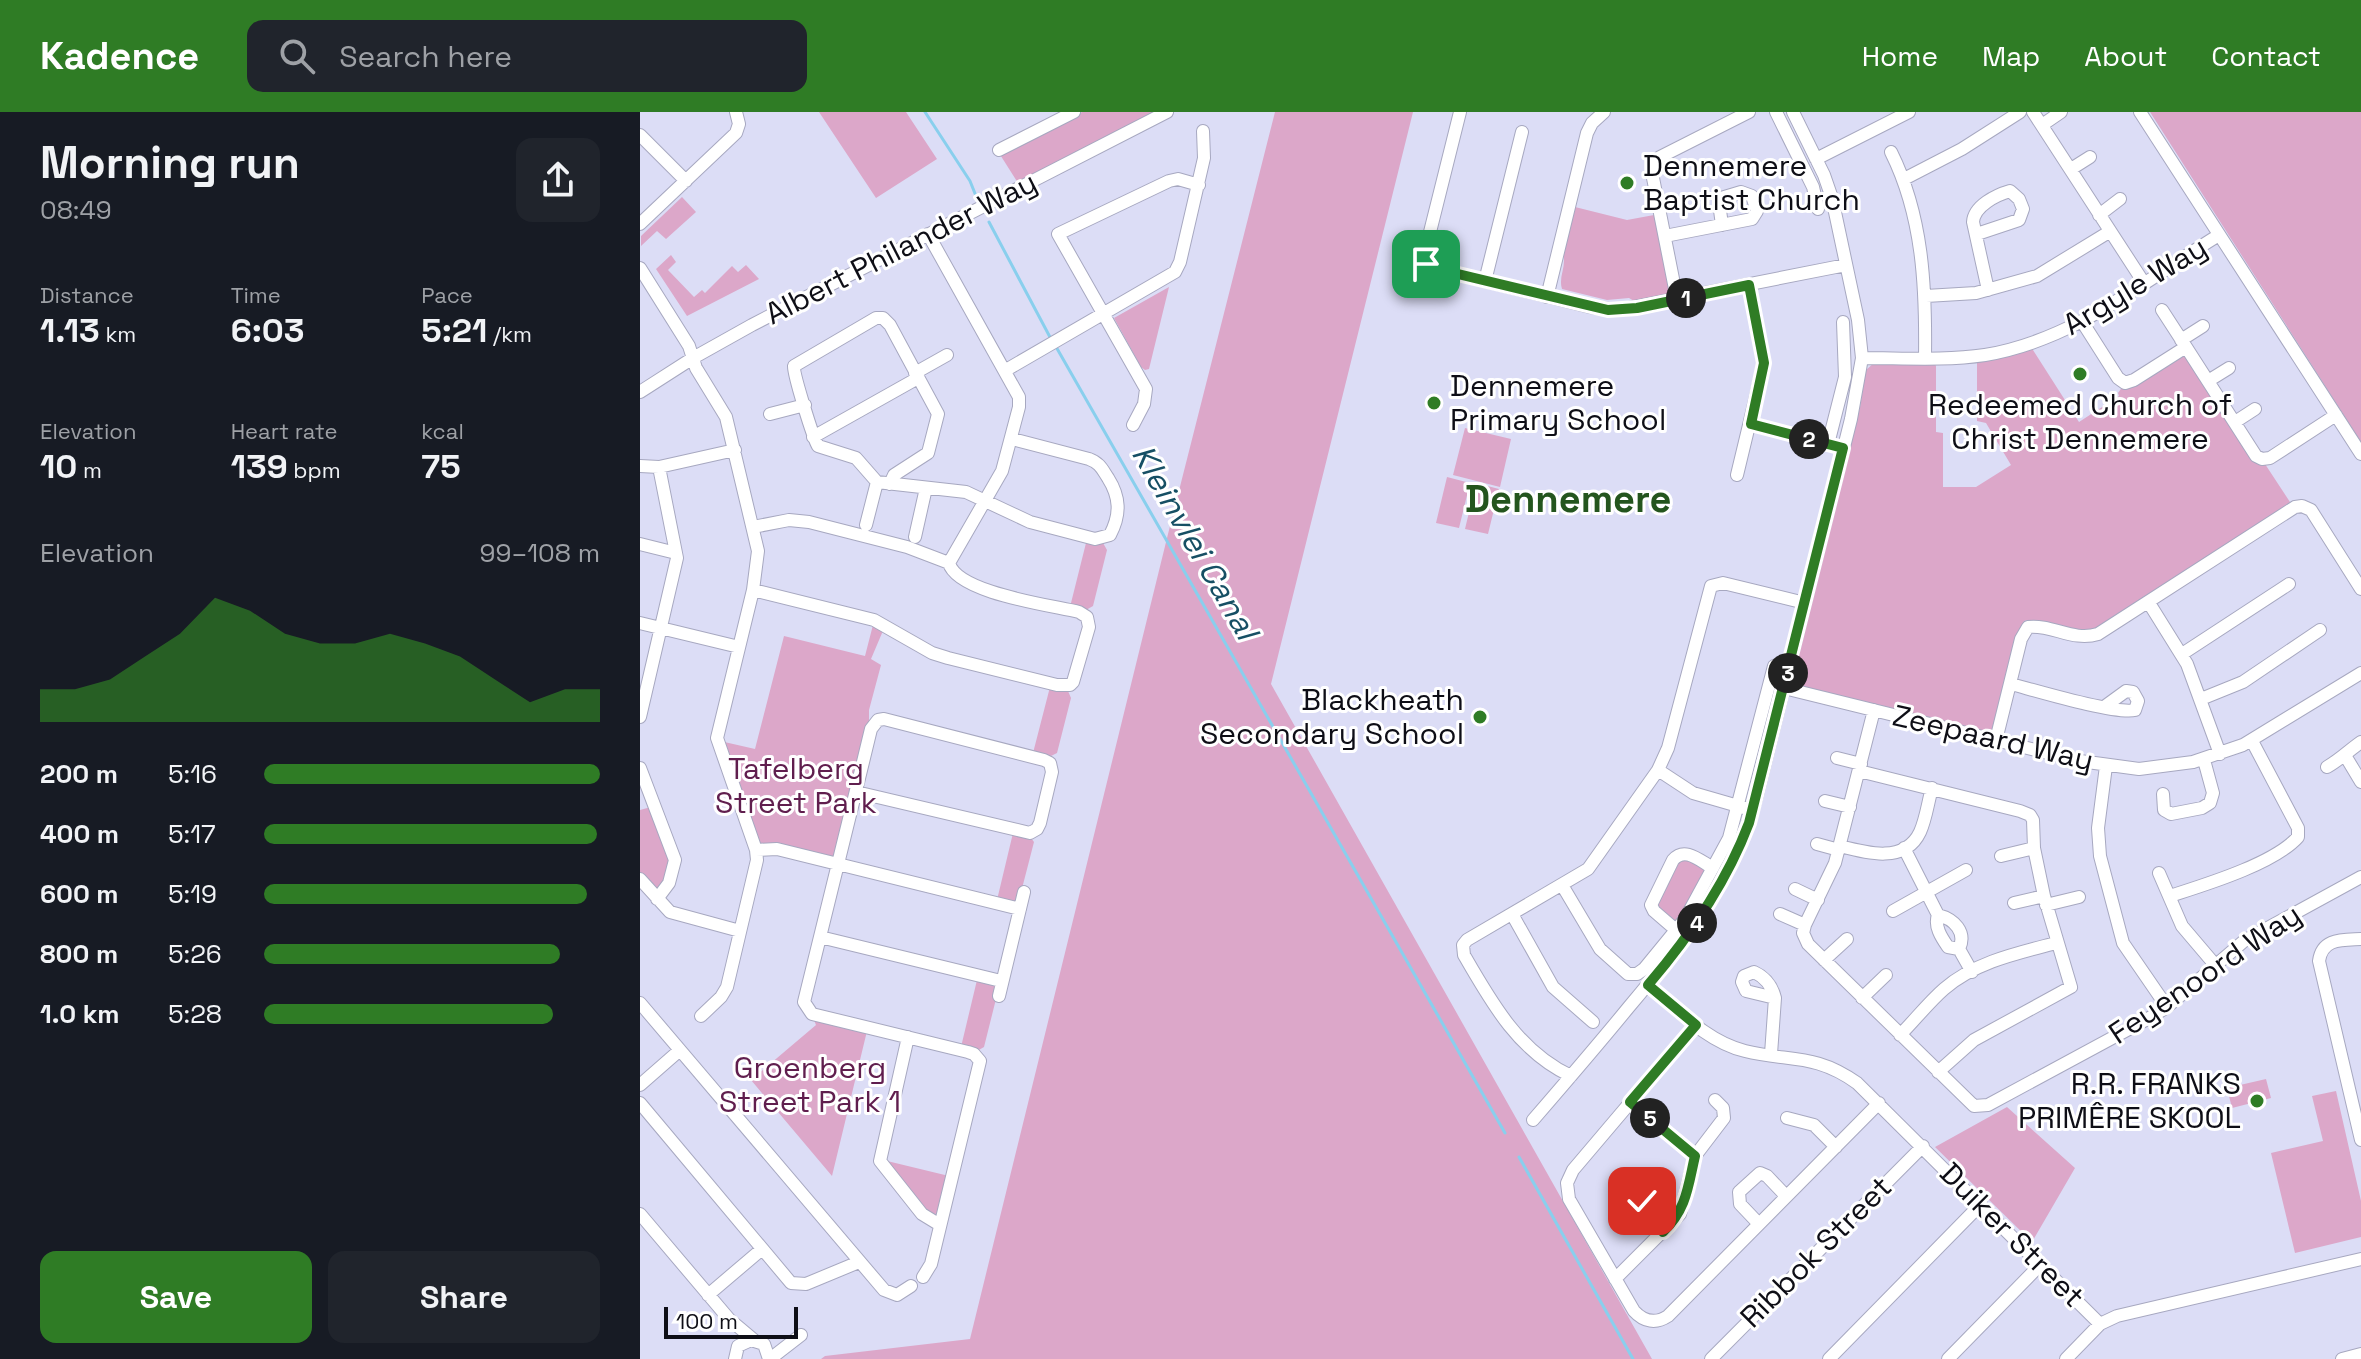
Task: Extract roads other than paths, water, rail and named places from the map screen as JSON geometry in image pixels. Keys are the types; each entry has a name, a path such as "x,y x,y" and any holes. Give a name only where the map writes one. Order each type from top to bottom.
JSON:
{"street":[{"name":"Albert Philander Way","path":"640,392 693,358 1167,112"},
{"path":"1460,112 1424,256 1429,267 1608,310 1846,265"},
{"path":"1547,297 1587,133 1592,123 1604,112"},
{"path":"1677,299 1652,173 1654,161 1749,112"},
{"path":"1776,112 1813,187 1818,209"},
{"path":"1533,1120 1648,985 1705,912 1736,856 1753,810 1843,448 1862,358 1832,198 1793,112"},
{"path":"1816,159 1909,112"},
{"path":"1904,179 1962,149 2020,112"},
{"path":"2033,112 2144,283"},
{"path":"2042,125 2061,112"},
{"path":"2140,112 2361,454"},
{"path":"999,150 1068,113"},
{"path":"640,224 736,133 738,118"},
{"path":"1006,370 1176,271 1199,185 1204,158 1203,131"},
{"path":"1485,281 1522,132"},
{"path":"640,135 686,181"},
{"path":"1891,152 1904,179 1922,258 1926,296 1925,358"},
{"path":"2071,169 2090,157"},
{"path":"1133,425 1144,404 1146,389 1103,314 1052,237 1169,181 1178,179 1199,185"},
{"path":"2099,215 2120,199"},
{"path":"1665,236 1722,225"},
{"path":"1926,296 1967,295 2045,272 2109,232"},
{"path":"928,234 1006,370 1020,402 1002,471 949,563"},
{"path":"1977,234 1988,290"},
{"name":"Argyle Way","path":"1862,358 1990,354 2054,336 2083,323 2219,235"},
{"path":"640,268 689,346 696,368 726,417 759,557 717,741 756,850 756,864 725,993 701,1016"},
{"path":"1737,475 1764,363 1749,285"},
{"path":"2162,310 2256,456 2265,460 2336,415"},
{"path":"866,525 883,483 926,456 938,414 886,320 876,318 795,364 794,374 813,437 820,447 856,458 883,483 966,492 1020,519 1095,539 1107,537 1113,529 1118,497 1097,462 1012,439"},
{"path":"1828,444 1845,377 1843,322"},
{"path":"2083,323 2118,378 2125,383 2131,382 2203,326"},
{"path":"813,437 947,355"},
{"path":"2208,381 2229,368"},
{"path":"770,414 805,405"},
{"path":"2235,422 2255,409"},
{"path":"1751,424 1843,448"},
{"path":"640,466 659,467 735,450"},
{"path":"640,717 668,605 676,553 659,467"},
{"path":"915,537 926,488"},
{"path":"1996,740 2021,639 2028,627 2077,636 2102,632 2295,507 2311,510 2361,589"},
{"path":"753,527 789,520 809,522 907,547 949,563 955,574 978,587 1079,612 1087,617 1089,627 1073,682 1057,685 932,653 874,620 753,590"},
{"path":"640,544 676,553"},
{"path":"1571,1076 1560,1071 1507,1026 1463,953 1463,945 1582,874 1593,864 1658,770 1670,740 1711,586 1723,583 1805,603"},
{"path":"2182,654 2289,584"},
{"path":"2149,603 2182,654 2220,754"},
{"path":"640,623 739,647"},
{"path":"2201,699 2243,682 2320,630"},
{"path":"1562,885 1593,940 1631,975 1644,969 1685,919 1729,838 1774,666"},
{"name":"Zeepaard Way","path":"1784,688 2106,766 2154,768 2204,760 2252,741 2361,673"},
{"path":"2011,684 2104,707"},
{"path":"1780,914 1805,925 1818,900 1840,848 1874,710"},
{"path":"856,792 1023,833 1034,832 1041,819 1052,772 1050,763 1044,760 887,720 877,721 871,729 805,996 805,1007 812,1014 974,1054 980,1061 931,1264 923,1277"},
{"path":"2170,896 2230,876 2298,837 2298,828 2252,741"},
{"path":"2327,767 2346,757 2349,750 2361,742"},
{"path":"2346,757 2361,782"},
{"path":"1837,758 2026,813 2033,820 2034,848 2045,901 2071,987 1974,1040 1938,1072"},
{"path":"2163,794 2164,810 2171,814 2202,808 2210,803 2213,793 2204,760"},
{"path":"2106,766 2098,828 2100,856 2126,950 2167,1007"},
{"path":"640,768 675,860 669,883 657,899"},
{"path":"1658,770 1693,793 1753,810"},
{"path":"1817,844 1881,856 1904,848 1920,833 1932,788"},
{"path":"1825,801 1850,807"},
{"path":"1904,848 1938,915 1937,924 1943,940 1950,948 1959,949"},
{"path":"2001,856 2034,848"},
{"path":"756,850 777,849 1020,909"},
{"path":"1676,930 1654,911 1650,902 1673,860 1677,854 1687,853 1713,868"},
{"path":"1893,911 1966,870"},
{"path":"2159,873 2182,926 2216,966"},
{"name":"Feyenoord Way","path":"1805,925 1804,935 1808,944 1972,1105 1985,1106 2167,1007 2255,934 2361,877"},
{"path":"640,879 675,914 740,931"},
{"path":"1795,889 1818,900"},
{"path":"999,996 1024,892"},
{"path":"2014,903 2079,897"},
{"path":"1512,914 1553,987 1593,1022"},
{"path":"1938,915 1950,918 1956,925 1962,940 1959,949 1972,972"},
{"path":"820,937 1001,981"},
{"path":"1824,960 1847,939"},
{"path":"2361,939 2332,942 2322,950 2319,961 2361,1140"},
{"path":"1900,1035 1943,990 1972,972 2008,955 2056,943"},
{"path":"1862,998 1886,975"},
{"name":"Duiker Street","path":"1648,985 1696,1025 1737,1048 1812,1060 1841,1071 1879,1103 2100,1324"},
{"path":"1771,1054 1775,998"},
{"path":"640,1003 859,1262 890,1294 904,1293 911,1286"},
{"path":"1696,1025 1573,1170 1567,1183 1569,1199 1615,1279 1637,1315 1647,1321 1668,1316 1879,1103"},
{"path":"908,1037 880,1161 922,1214 940,1225"},
{"path":"640,1085 680,1050"},
{"path":"1615,1279 1675,1220 1683,1208 1695,1156 1724,1118 1723,1108 1715,1100"},
{"path":"1630,1102 1695,1156"},
{"path":"640,1103 789,1280 797,1285 806,1284 859,1262"},
{"path":"1787,1118 1814,1125 1836,1147"},
{"name":"Ribbok Street","path":"1711,1359 1923,1146"},
{"path":"1653,1174 1642,1187 1640,1196 1663,1232"},
{"path":"1759,1224 1738,1200 1739,1192 1747,1183 1755,1175 1764,1174 1786,1196"},
{"path":"1829,1359 1981,1204"},
{"path":"640,1214 729,1319 768,1350 769,1359"},
{"path":"708,1295 762,1249"},
{"path":"2066,1359 2100,1324 2117,1316 2361,1259"},
{"path":"1948,1359 2041,1264"},
{"path":"729,1319 736,1352"},
{"path":"723,1359 736,1352 744,1341 797,1337 769,1359"},
{"path":"2342,1359 2361,1354"}],"waterway":[{"name":"Kleinvlei Canal","path":"925,112 970,181 976,196"},
{"name":"Kleinvlei Canal","path":"989,222 1051,339"},
{"name":"Kleinvlei Canal","path":"1055,345 1505,1133"},
{"name":"Kleinvlei Canal","path":"1519,1157 1633,1359"}],"place":[{"name":"Dennemere Baptist Church","path":"1627,183"},
{"name":"Redeemed Church of Christ Dennemere","path":"2080,374"},
{"name":"Dennemere Primary School","path":"1434,403"},
{"name":"Blackheath Secondary School","path":"1480,717"},
{"name":"R.R. FRANKS PRIMÊRE SKOOL","path":"2257,1101"}],"district":[{"name":"Dennemere","path":"1568,499"}],"park label":[{"name":"Tafelberg Street Park","path":"796,786"},
{"name":"Groenberg Street Park 1","path":"810,1085"}]}
